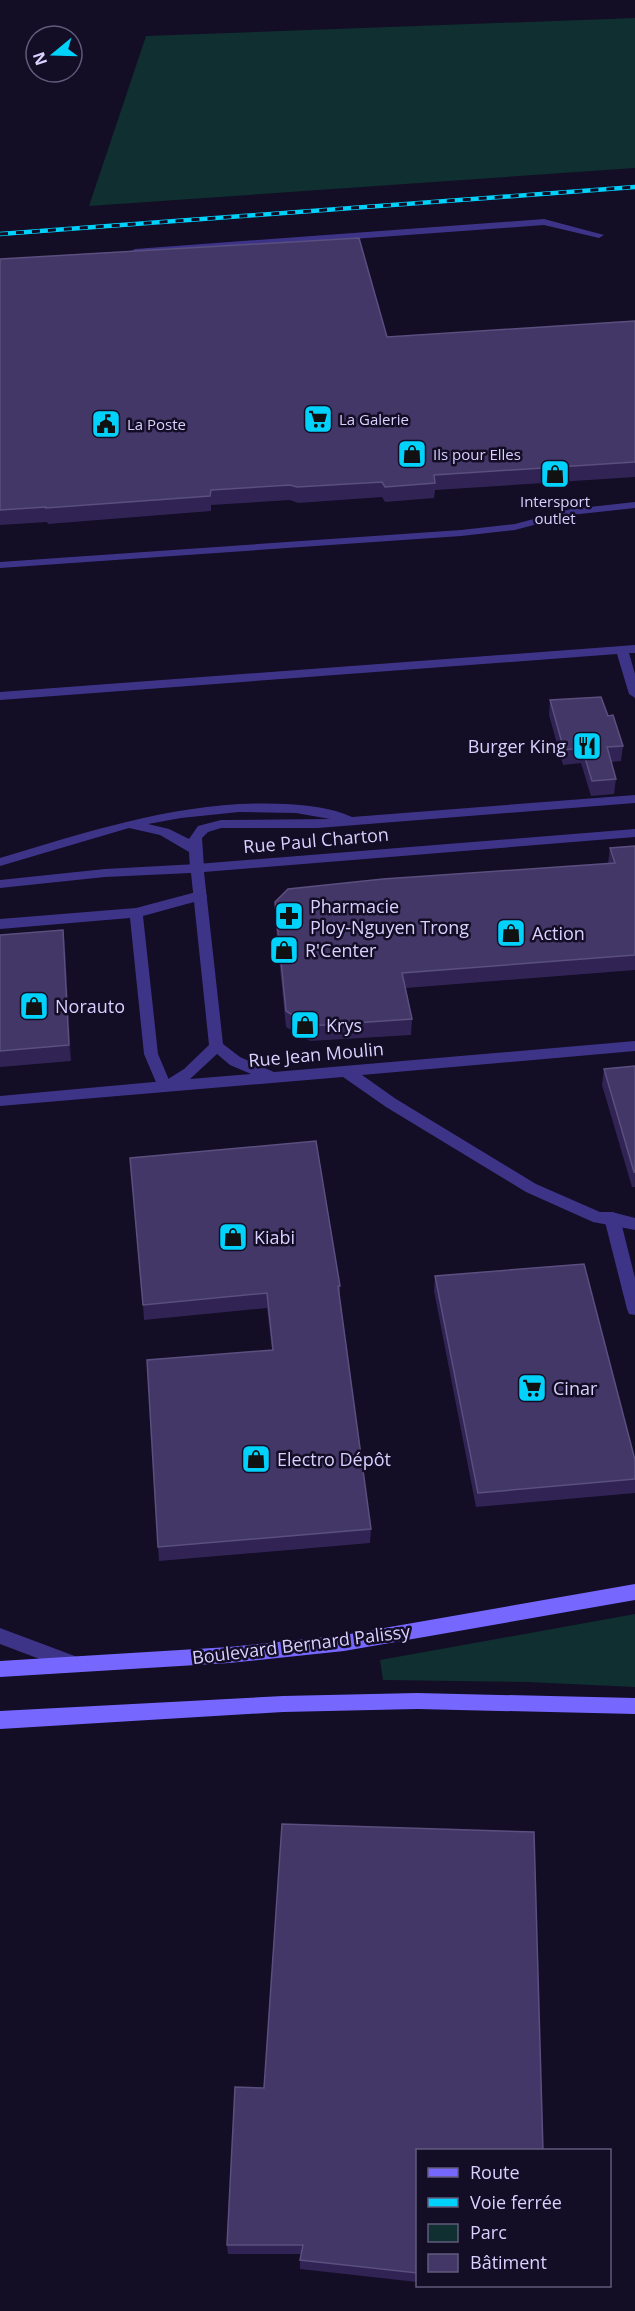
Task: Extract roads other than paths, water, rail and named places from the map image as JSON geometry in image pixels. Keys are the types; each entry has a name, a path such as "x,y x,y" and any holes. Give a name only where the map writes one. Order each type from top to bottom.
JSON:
{"main road":[{"name":"Boulevard Bernard Palissy","path":"0,1669 230,1655 344,1643 635,1592"},
{"path":"0,1720 283,1704 417,1701 635,1706"}],"street":[{"path":"130,252 544,222 599,235"},
{"path":"0,565 461,533 515,527 570,512 635,505"},
{"path":"0,696 629,650 635,694"},
{"path":"273,1078 235,1061 216,1046 194,849 195,837 203,828 221,824 318,824 635,799"},
{"path":"0,862 129,824 189,812 220,809 324,812 350,820"},
{"path":"129,824 164,832 194,849"},
{"name":"Rue Paul Charton","path":"0,884 105,873 197,868 635,833"},
{"path":"0,924 136,913 200,896"},
{"path":"136,913 151,1054 165,1087 182,1079 216,1046"},
{"name":"Rue Jean Moulin","path":"0,1101 635,1046"},
{"path":"344,1071 391,1103 531,1188 598,1218 612,1218 635,1224"},
{"path":"612,1218 635,1309"},
{"path":"0,1636 74,1664"}],"railway":[{"path":"0,234 635,187"}],"place":[{"name":"La Galerie","path":"318,419"},
{"name":"La Poste","path":"106,424"},
{"name":"Ils pour Elles","path":"412,454"},
{"name":"Intersport outlet","path":"555,474"},
{"name":"Burger King","path":"587,746"},
{"name":"Pharmacie Ploy-Nguyen Trong","path":"289,916"},
{"name":"Action","path":"511,933"},
{"name":"R'Center","path":"284,950"},
{"name":"Norauto","path":"34,1006"},
{"name":"Krys","path":"305,1025"},
{"name":"Kiabi","path":"233,1237"},
{"name":"Cinar","path":"532,1388"},
{"name":"Electro Dépôt","path":"256,1459"}]}
